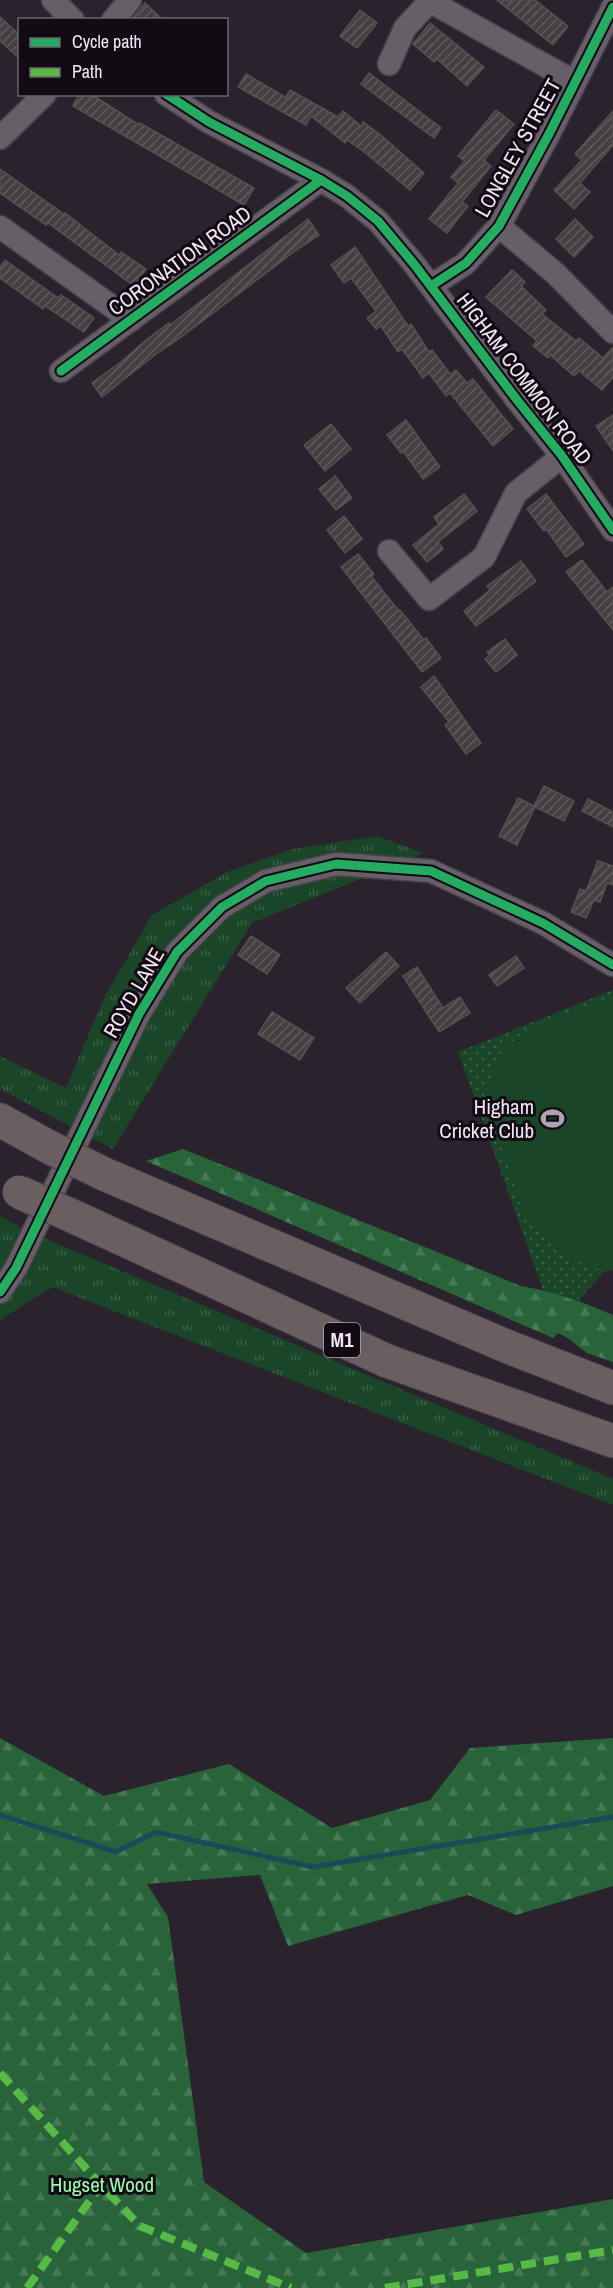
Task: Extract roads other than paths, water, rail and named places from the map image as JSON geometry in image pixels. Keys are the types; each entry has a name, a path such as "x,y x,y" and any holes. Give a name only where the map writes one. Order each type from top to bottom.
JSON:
{"highway":[{"path":"0,1120 104,1174 506,1346 613,1388"},
{"name":"M1","path":"9,1187 387,1361 613,1441"}],"street":[{"path":"53,0 71,18"},
{"path":"115,18 130,0"},
{"path":"389,64 405,28 431,1 575,82"},
{"name":"LONGLEY STREET","path":"431,286 466,263 499,226 549,134 613,7"},
{"path":"0,138 43,96"},
{"name":"HIGHAM COMMON ROAD","path":"169,96 209,122 347,195 378,221 562,456 613,530"},
{"name":"CORONATION ROAD","path":"61,371 321,180"},
{"path":"499,226 608,317"},
{"path":"0,227 130,320"},
{"path":"389,551 429,599 484,557 516,494 562,456"},
{"name":"ROYD LANE","path":"0,1292 16,1268 139,1014 177,952 222,908 266,881 336,864 431,871 543,923 613,964"}],"waterway":[{"path":"0,1815 116,1852 156,1832 313,1867 613,1817"}],"place":[{"name":"Higham Cricket Club","path":"552,1119"}],"park label":[{"name":"Hugset Wood","path":"102,2185"}]}
